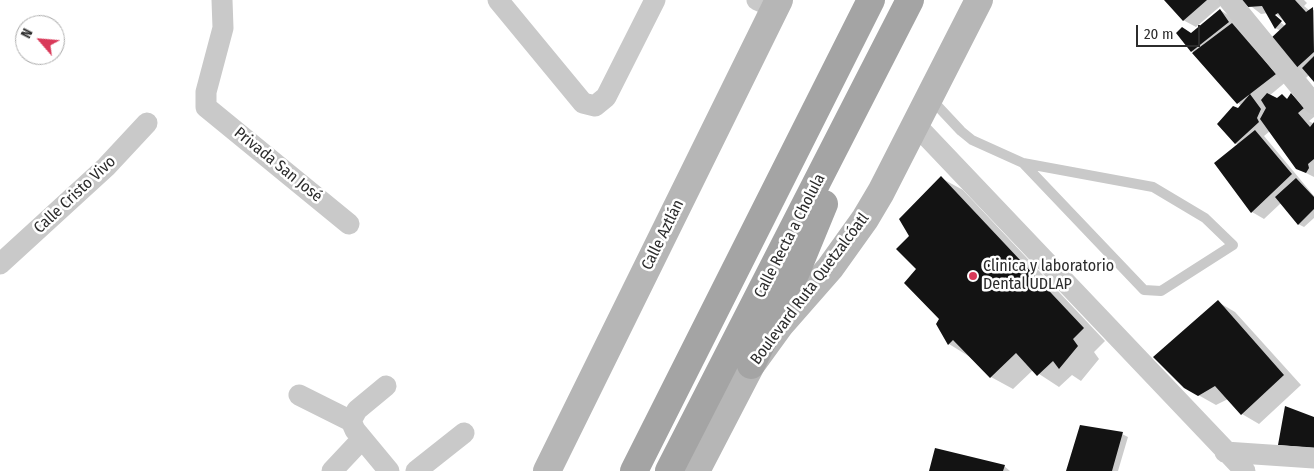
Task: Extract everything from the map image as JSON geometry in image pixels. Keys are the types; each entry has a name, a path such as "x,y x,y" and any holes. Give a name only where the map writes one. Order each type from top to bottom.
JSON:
{"main road":[{"path":"634,471 871,0"},
{"name":"Calle Recta a Cholula","path":"669,471 910,0"},
{"name":"Boulevard Ruta Quetzalcóatl","path":"696,471 751,366 780,325 830,268 852,238 881,192 979,0"},
{"name":"Calle Aztlán","path":"547,471 770,3"},
{"path":"751,366 796,272 816,224 856,108"}],"street":[{"name":"Privada San José","path":"222,0 223,28 206,92 206,107 349,224"},
{"path":"498,0 583,103 596,106 606,97 655,0"},
{"path":"1229,0 1314,104"},
{"name":"Calle Cristo Vivo","path":"0,264 106,167 147,122"},
{"path":"915,124 1245,471"},
{"path":"350,421 356,410 386,386"},
{"path":"299,395 350,421 388,471"},
{"path":"416,471 464,433"},
{"path":"332,471 362,439"},
{"path":"1225,452 1314,458"}],"lane":[{"path":"930,97 960,131 972,140 1023,163 1153,186 1204,218 1233,244 1161,291 1144,290 1023,163"}],"building":[{"path":"1164,0 1207,0 1183,21"},
{"path":"1241,0 1295,0 1306,12 1313,7 1314,52 1293,71 1269,40 1286,24 1278,13 1275,15 1282,21 1275,29 1262,6 1248,7"},
{"path":"1220,9 1229,22 1191,52 1176,33 1182,27 1191,33"},
{"path":"1232,23 1276,74 1237,104 1192,53"},
{"path":"1314,56 1314,82 1302,68"},
{"path":"1267,93 1277,98 1282,94 1287,99 1291,93 1304,108 1298,113 1310,127 1314,122 1314,159 1308,164 1309,168 1306,173 1296,169 1260,119 1266,108 1261,100"},
{"path":"1250,94 1261,109 1257,118 1259,122 1235,144 1217,124 1233,106 1238,108"},
{"path":"1255,130 1292,174 1251,213 1214,163"},
{"name":"Clinica y laboratorio Dental UDLAP","path":"941,176 1084,328 1073,339 1078,346 1059,369 1053,361 1037,376 1016,353 990,378 953,340 948,345 936,324 939,319 904,283 916,269 896,249 909,236 899,219"},
{"path":"1296,178 1314,197 1314,209 1298,225 1275,197"},
{"path":"1218,300 1284,375 1241,415 1215,386 1198,396 1184,388 1153,357"},
{"path":"1285,406 1314,417 1314,448 1278,445"},
{"path":"1080,425 1123,432 1112,471 1066,471"},
{"path":"935,448 1005,465 1003,471 929,471"}],"place":[{"name":"Clinica y laboratorio Dental UDLAP","path":"973,276"}]}
